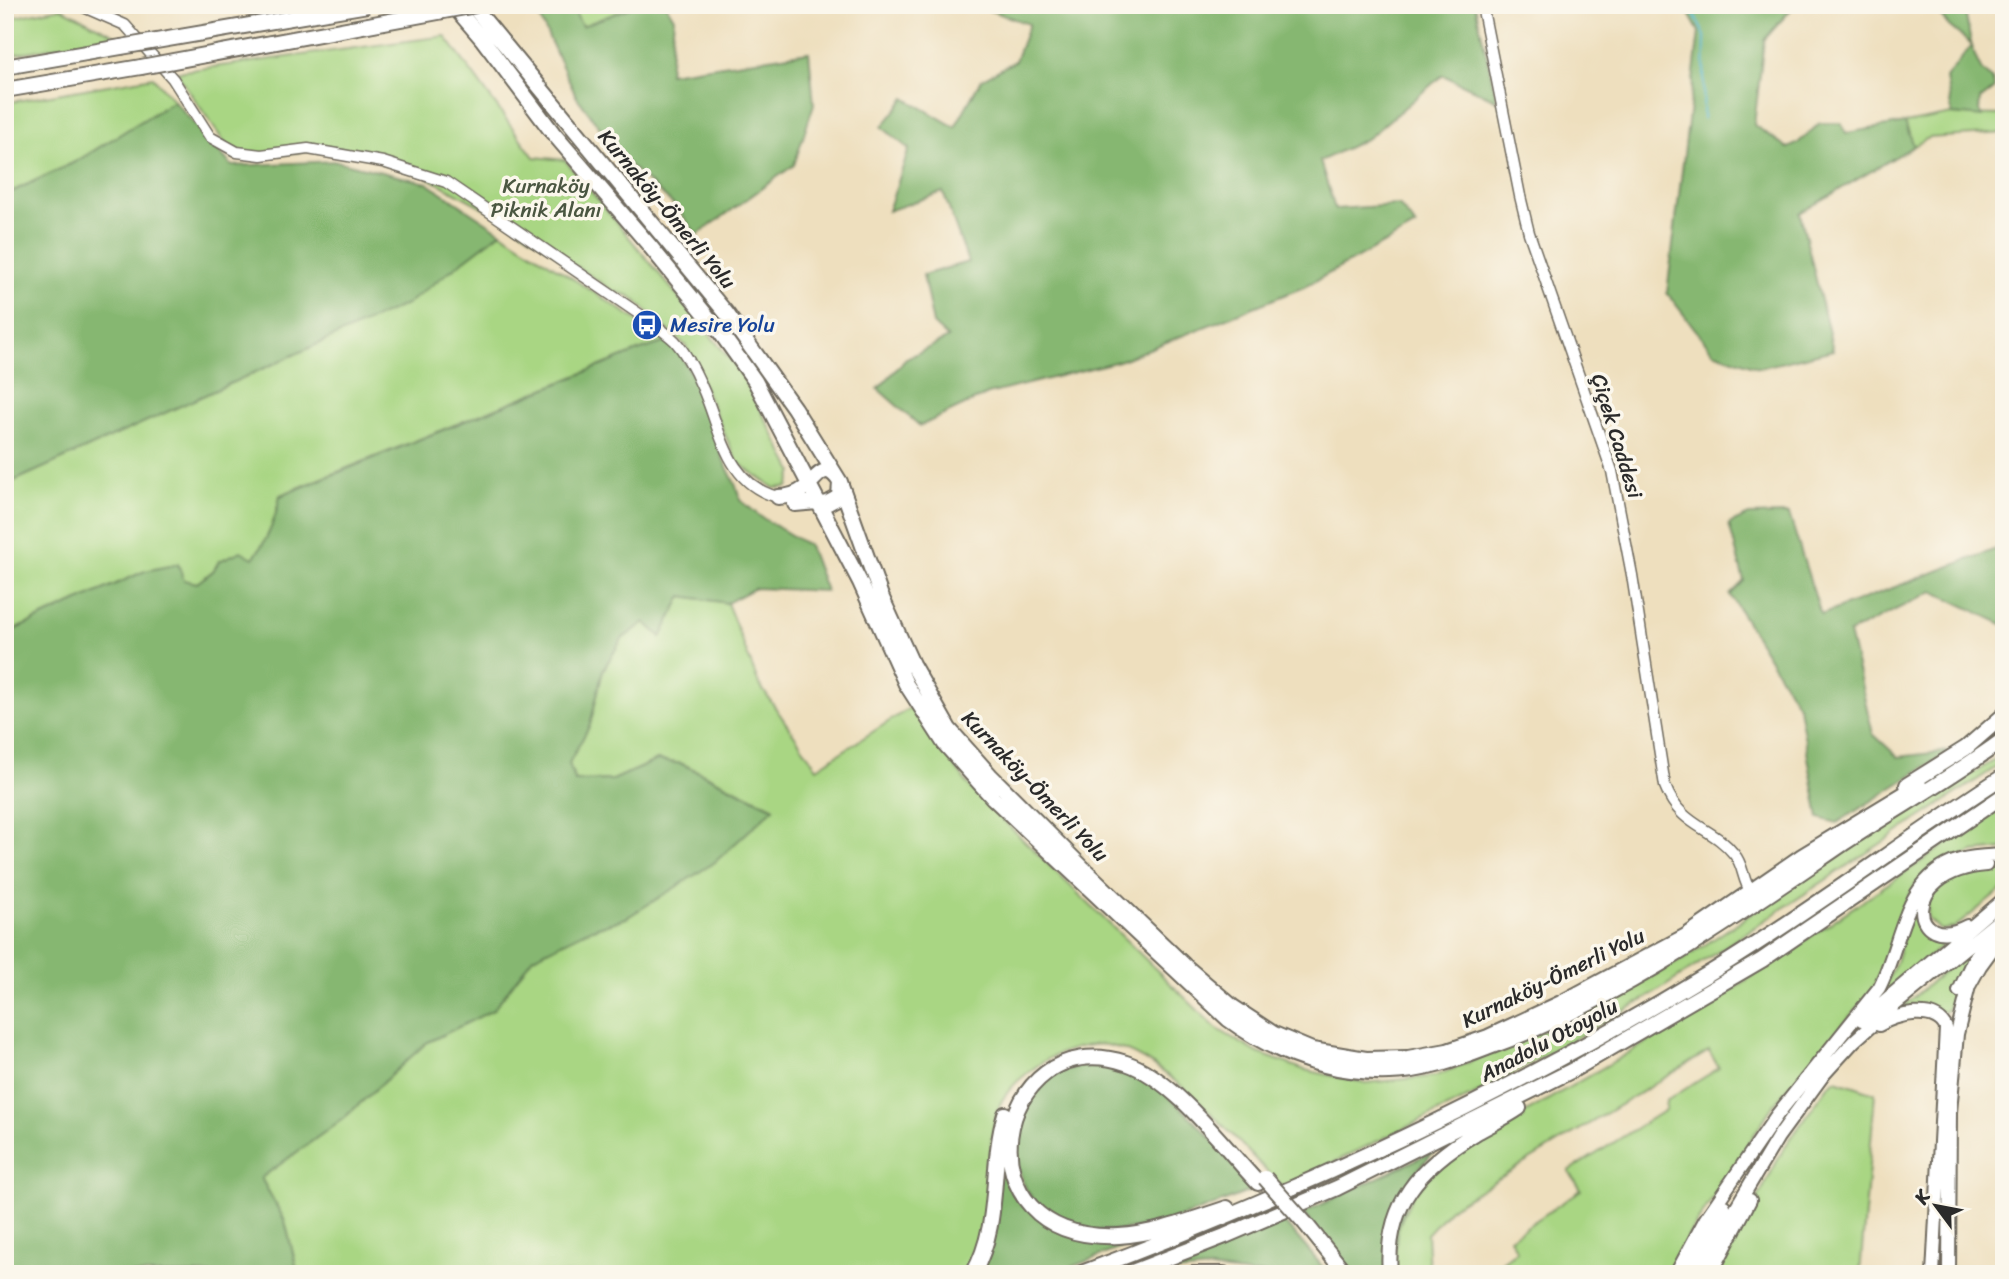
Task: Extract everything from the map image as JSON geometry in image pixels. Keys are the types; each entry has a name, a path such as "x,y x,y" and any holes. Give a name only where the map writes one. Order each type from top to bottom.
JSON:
{"highway":[{"path":"5,67 368,5"},
{"name":"Kurnaköy-Ömerli Yolu","path":"453,5 553,133 649,244 720,332 755,381 809,485"},
{"path":"5,90 474,5"},
{"name":"Kurnaköy-Ömerli Yolu","path":"474,5 727,314 794,408 840,482 881,596 912,664 949,729 1009,794 1184,965 1254,1023 1291,1042 1340,1056 1366,1059 1408,1058 1447,1051 1500,1031 1625,970 1686,936 1751,892 1842,837"},
{"path":"778,497 789,497 809,485 814,476 823,472 833,474 840,482 841,492 835,500 826,505 817,502 795,504"},
{"path":"809,485 817,502"},
{"path":"778,497 818,519 833,533"},
{"name":"Kurnaköy-Ömerli Yolu","path":"817,502 860,582 906,684 944,743 993,798 1228,1019 1290,1056 1335,1068 1391,1072 1439,1065 1515,1038 1564,1016 1711,934 1842,837"},
{"path":"1842,837 1885,799 1966,748 2004,715"},
{"path":"1842,837 1967,756 2004,727"},
{"path":"1842,837 2004,739"},
{"path":"1842,837 1939,791 2004,748"},
{"name":"Anadolu Otoyolu","path":"1079,1274 1193,1231 1295,1187 1408,1136 1518,1081 1664,1000 1803,913 2004,776"},
{"name":"Anadolu Otoyolu","path":"1127,1274 1337,1188 1573,1070 1762,960 2004,795"},
{"path":"973,1274 988,1242 993,1219 998,1149 1004,1115 1023,1084 1042,1067 1078,1051 1106,1050 1147,1062 1174,1082 1193,1100 1261,1181 1346,1274"},
{"path":"1261,1181 1180,1099 1160,1082 1126,1063 1090,1058 1063,1065 1038,1080 1029,1090 1011,1124 1011,1165 1026,1200 1051,1222 1090,1235 1119,1236 1160,1228 1295,1187"},
{"path":"1390,1274 1389,1251 1393,1225 1405,1197 1420,1176 1436,1160 1513,1112 1573,1070"},
{"path":"1301,1226 1335,1274"},
{"path":"1192,1274 1224,1274"}],"main road":[{"path":"1676,1274 1705,1220 1777,1115 1879,988 1888,970 1909,906 1925,882 1947,865 1960,860 2004,855"},
{"path":"2004,863 1976,866 1947,875 1928,891 1922,908 1927,924 1934,930 1948,934 1967,925 2004,899"},
{"path":"1803,1081 1868,1014 2004,899"},
{"path":"1700,1274 1719,1236 1778,1137 1807,1096 1843,1054 1891,1008 2004,918"},
{"path":"1954,1068 1954,1015 1960,985 1975,956 2004,918"},
{"path":"1949,1274 1950,1125 1957,1034 1969,986 2004,933"},
{"path":"1843,1054 1877,1027 1894,1018 1913,1014 1929,1015 1938,1017 1946,1028 1933,1274"},
{"path":"1711,1274 1778,1145 1807,1096"},
{"path":"1688,1274 1700,1247 1777,1115"}],"street":[{"path":"79,5 125,25 173,79 211,138 237,152 261,155 308,149 383,162 446,182 645,318 676,342 703,387 719,436 736,469 757,489 778,497"},
{"name":"Çiçek Caddesi","path":"1482,5 1529,233 1612,471 1632,575 1665,786 1671,801 1683,815 1731,850 1740,861 1744,883 1751,892"}],"green space":[{"path":"554,5 571,5 582,26 637,5 666,5 674,18 669,73 809,52 814,104 794,165 697,235 677,208 624,160 576,96 536,10"},
{"path":"571,5 637,5 581,27"},
{"path":"974,5 1475,5 1497,101 1443,75 1368,138 1320,161 1335,209 1399,205 1416,226 1304,287 1119,361 988,394 920,426 878,389 906,359 948,338 933,324 923,275 968,262 943,192 888,211 909,149 882,127 905,98 955,127 981,80 1015,61 1029,24"},
{"path":"1684,5 1795,5 1764,40 1754,125 1788,148 1797,144 1820,123 1841,123 1846,133 1905,123 1914,146 1800,213 1833,350 1759,368 1713,352 1667,293 1699,32"},
{"path":"1931,5 1964,5 1972,45 1949,26"},
{"path":"61,8 117,36 5,56 5,19"},
{"name":"Kurnaköy Piknik Alanı","path":"445,36 534,157 565,160 740,371 793,471 788,487 774,488 737,462 686,346 630,296 615,292 501,217 410,168 341,148 259,156 231,152 176,72"},
{"path":"1972,45 1982,70 1994,85 1994,89 1980,100 1979,111 1983,117 1952,114 1946,78"},
{"path":"153,77 174,101 77,161 5,195 5,103"},
{"path":"174,101 232,166 336,161 427,183 501,232 407,304 5,485 5,195 77,161"},
{"path":"1952,114 2004,115 2004,133 1928,138 1914,146 1905,123"},
{"path":"501,232 669,341 638,351 280,495 275,522 266,543 253,558 213,571 197,583 145,571 5,634 5,485 406,304"},
{"path":"669,341 694,380 740,500 761,517 809,546 826,591 755,588 727,603 682,596 661,637 645,622 622,639 603,670 590,725 569,763 575,781 613,780 657,760 682,764 774,808 715,862 673,889 626,918 586,931 533,957 493,1010 426,1043 344,1118 261,1178 285,1221 298,1274 5,1274 5,634 145,571 178,564 184,580 197,583 213,571 219,561 241,551 253,558 271,528 280,496 638,351"},
{"path":"1789,514 1821,615 2004,546 2004,625 1933,591 1849,633 1873,734 1898,757 1950,751 1837,823 1819,818 1799,707 1730,595 1744,581 1729,524 1749,515"},
{"path":"682,596 727,603 759,684 817,768 911,707 973,791 1216,1028 1258,1053 1305,1070 1366,1083 1436,1076 1582,1015 1687,957 1869,834 2004,755 2004,762 1652,995 1482,1091 1282,1187 1178,1083 1130,1052 1107,1045 1091,1045 1063,1052 1041,1063 1016,1083 1001,1101 992,1135 987,1222 980,1245 966,1274 298,1274 285,1221 261,1178 344,1118 426,1043 493,1010 533,957 586,931 626,918 773,807 683,764 657,760 613,780 575,781 568,764 590,725 603,670 622,639 645,622 661,636"},
{"path":"2004,805 2004,849 1974,852 1935,867 1916,884 1902,908 1887,958 1871,992 1774,1104 1690,1233 1669,1274 1510,1274 1498,1265 1517,1251 1510,1238 1581,1190 1569,1171 1665,1110 1666,1101 1719,1068 1709,1051 1452,1207 1427,1234 1429,1274 1394,1274 1397,1229 1412,1196 1445,1159 1701,1011"},
{"path":"2004,869 2004,888 1954,928 1940,930 1928,918 1928,901 1932,892 1940,886 1961,876"},
{"path":"1917,900 1923,928 1948,941 1880,997 1896,962 1910,912"},
{"path":"1965,953 1968,957 1956,978 1948,1009 1944,1012 1902,1010 1901,1008"},
{"path":"1092,1064 1124,1069 1159,1088 1195,1121 1256,1189 1150,1226 1107,1231 1085,1229 1054,1218 1033,1199 1020,1173 1016,1145 1021,1117 1035,1092 1059,1073"},
{"path":"1836,1080 1875,1093 1860,1274 1718,1274 1784,1148 1828,1086"},
{"path":"1003,1146 1009,1175 1056,1228 1152,1236 1053,1274 977,1274"},
{"path":"1434,1151 1412,1177 1386,1274 1352,1274 1303,1213"},
{"path":"1284,1222 1329,1274 1251,1274 1210,1269 1151,1274"}],"waterway":[{"path":"1689,5 1705,36 1703,119"}],"place":[{"name":"Mesire Yolu","path":"647,325"}]}
